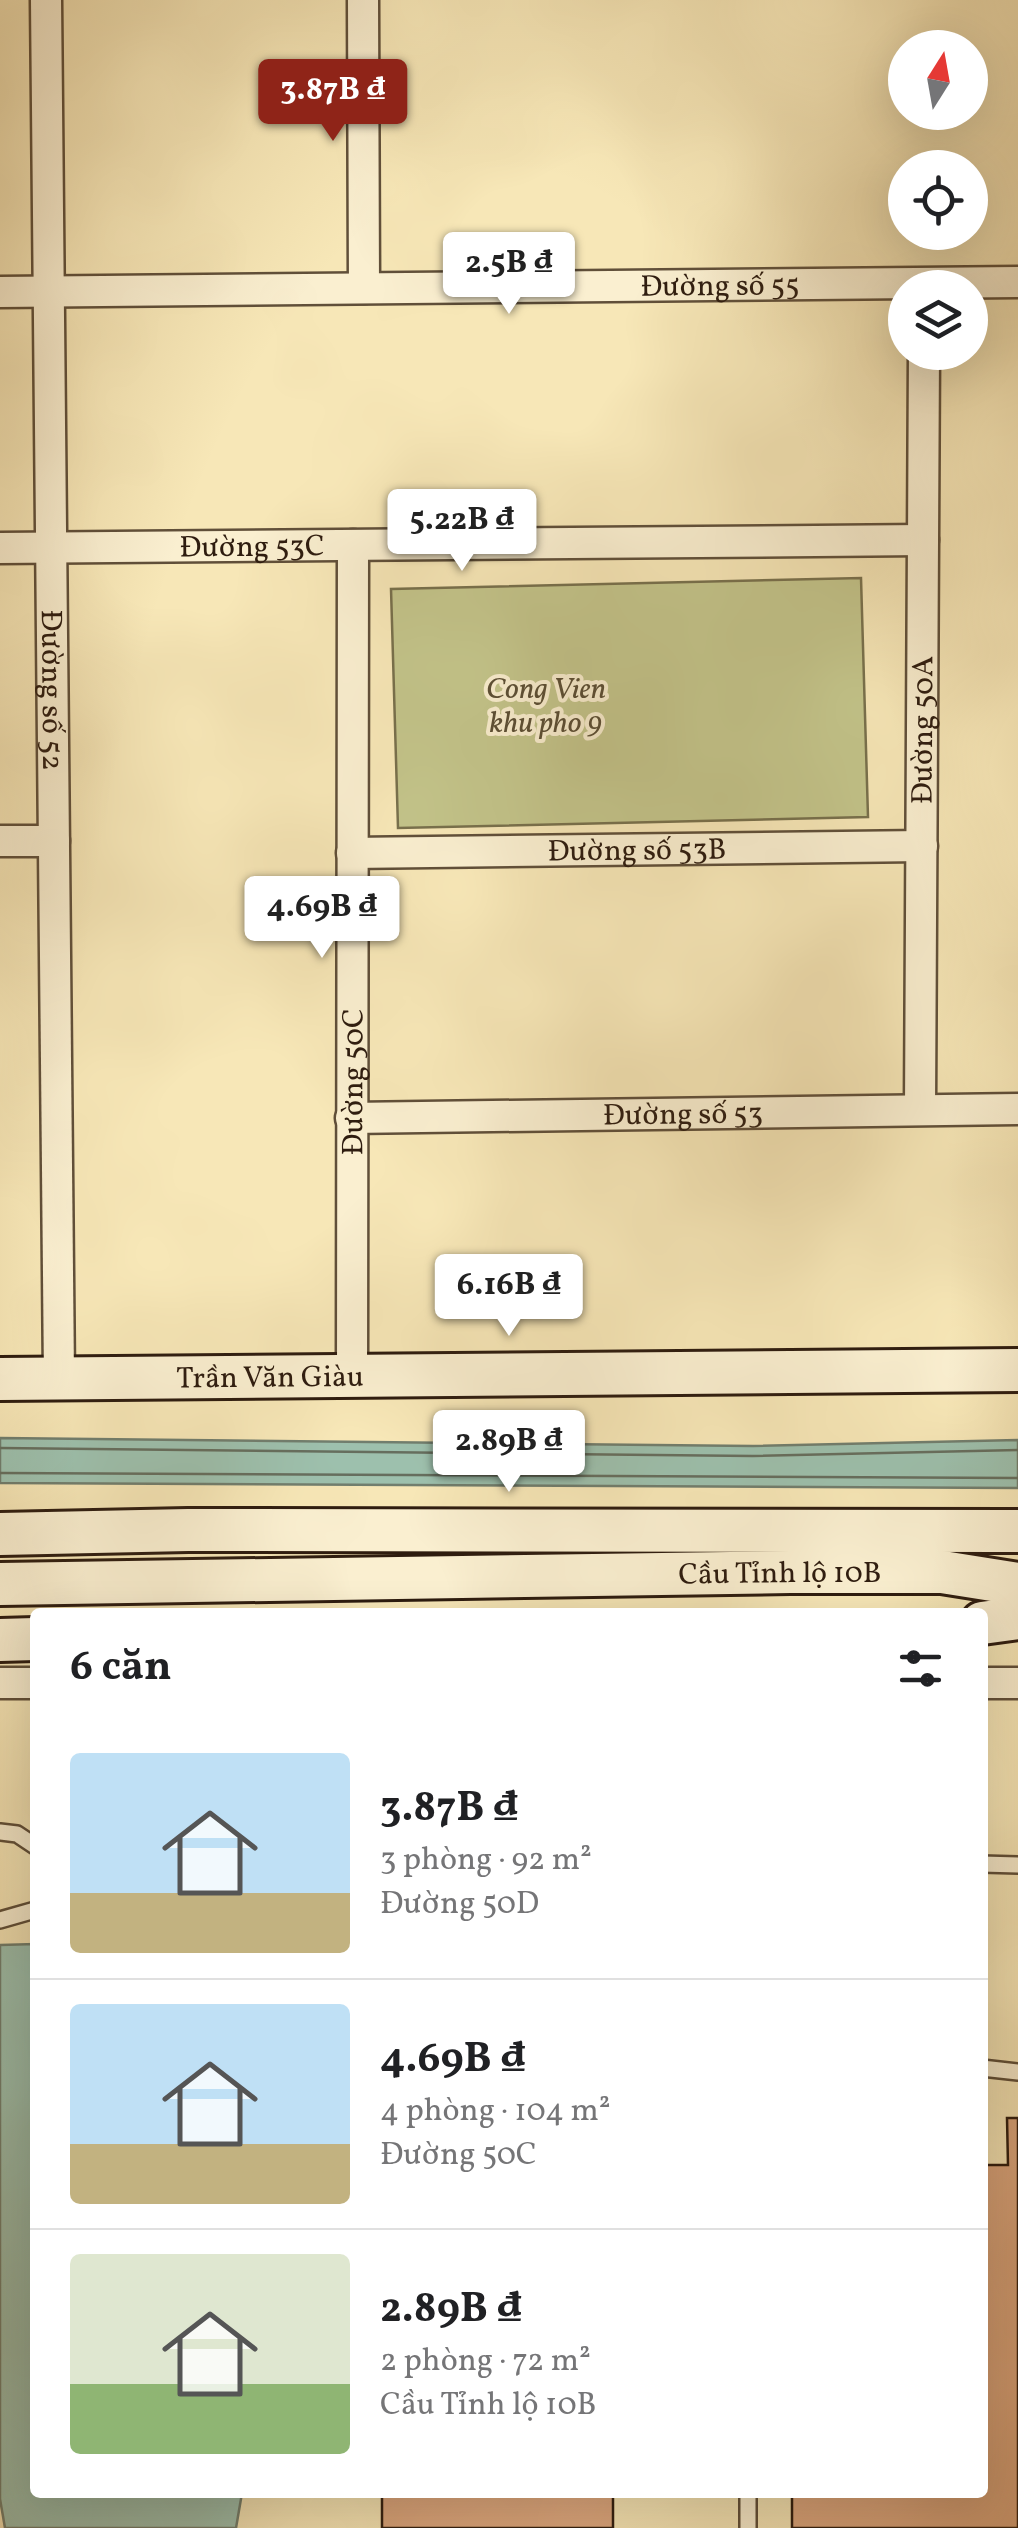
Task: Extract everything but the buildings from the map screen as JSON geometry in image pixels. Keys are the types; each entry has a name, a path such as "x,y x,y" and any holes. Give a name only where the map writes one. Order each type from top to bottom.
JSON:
{"main road":[{"name":"Trần Văn Giàu","path":"0,1379 1018,1370"},
{"name":"Cầu Tỉnh lộ 10B","path":"0,1534 188,1530 1018,1532"},
{"name":"Cầu Tỉnh lộ 10B","path":"0,1584 790,1572 942,1572 1018,1584"},
{"path":"988,1622 1018,1618"},
{"path":"0,1640 30,1639"}],"street":[{"name":"Đường số 52","path":"46,0 59,1379"},
{"path":"363,0 364,288"},
{"name":"Đường số 55","path":"988,283 1018,282"},
{"name":"Đường số 55","path":"0,292 888,285"},
{"name":"Đường 50A","path":"920,1108 924,370"},
{"name":"Đường 53C","path":"0,548 923,540"},
{"name":"Đường 50C","path":"352,545 352,1377"},
{"path":"0,841 54,841"},
{"name":"Đường số 53B","path":"352,852 922,846"},
{"name":"Đường số 53","path":"351,1118 1018,1109"},
{"path":"988,1683 1018,1683"},
{"path":"0,1684 30,1684"}],"lane":[{"path":"0,1832 17,1834 30,1843"},
{"path":"988,1864 1018,1865"},
{"path":"0,1920 30,1911"},
{"path":"988,2069 1018,2072"},
{"path":"748,2498 748,2528"}],"green space":[{"name":"Cong Vien khu pho 9","path":"861,578 868,817 398,828 391,589"}],"water":[{"path":"0,1438 753,1446 1018,1440 1018,1488 0,1483"},
{"path":"30,1944 30,2498 241,2498 236,2528 5,2528 0,2499 0,1945"}]}
